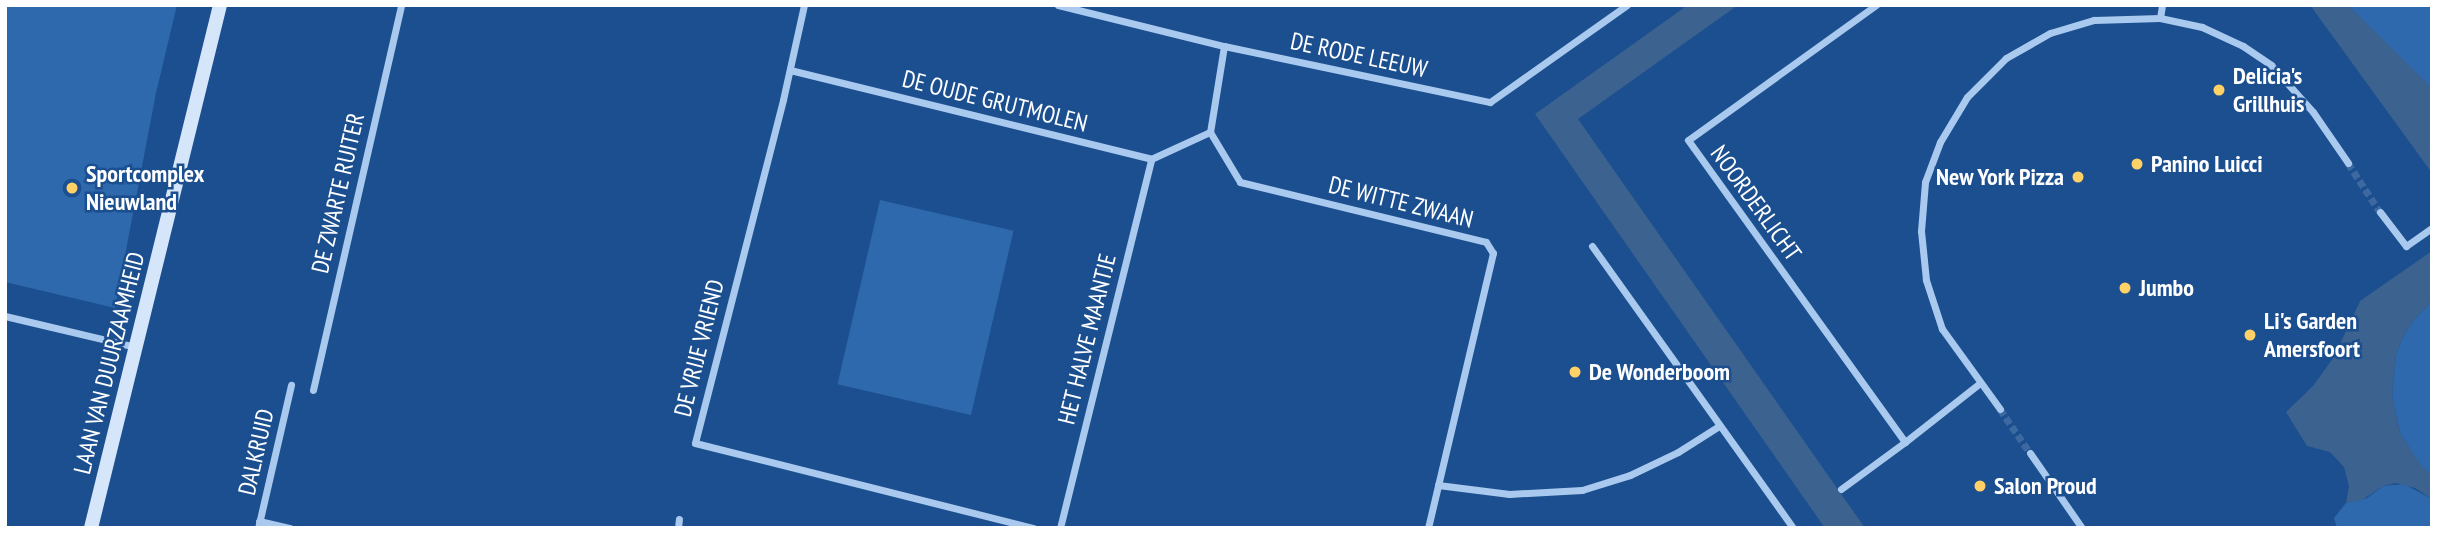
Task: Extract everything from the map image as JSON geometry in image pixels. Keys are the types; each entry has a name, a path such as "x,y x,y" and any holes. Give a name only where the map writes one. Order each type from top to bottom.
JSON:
{"street":[{"name":"LAAN VAN DUURZAAMHEID","path":"91,528 220,5"},
{"name":"DE ZWARTE RUITER","path":"313,390 401,5"},
{"name":"DE VRIJE VRIEND","path":"803,5 790,70 695,443 1034,528"},
{"name":"DE RODE LEEUW","path":"1058,5 1224,46 1490,102 1627,5"},
{"name":"NOORDERLICHT","path":"1876,5 1688,140 1905,442"},
{"path":"2160,18 2162,5"},
{"path":"2000,409 1942,329 1924,268 1921,244 1923,192 1935,152 1973,89 1988,73 2027,45 2050,33 2087,21 2160,18 2215,33 2243,46 2271,65 2313,112 2348,163"},
{"path":"1151,159 1210,132 1224,46"},
{"name":"DE OUDE GRUTMOLEN","path":"790,70 1151,159"},
{"name":"DE WITTE ZWAAN","path":"1210,132 1240,182 1486,242 1493,253 1428,528"},
{"name":"HET HALVE MAANTJE","path":"1060,528 1151,159"},
{"path":"2380,212 2406,246 2432,228"},
{"path":"1592,246 1793,528"},
{"path":"5,316 136,348"},
{"path":"1841,489 1980,383"},
{"name":"DALKRUID","path":"259,524 291,385"},
{"path":"1438,485 1509,494 1582,490 1630,475 1678,452 1719,426"},
{"path":"2030,453 2082,528"},
{"path":"259,524 290,528"}],"shaded area":[{"name":"Sportcomplex Nieuwland","path":"5,5 177,5 156,93 115,308 5,282"},
{"path":"1688,5 1738,5 1578,119 1865,528 1825,528 1535,114"},
{"path":"2310,5 2348,5 2432,88 2432,173"},
{"path":"2348,5 2432,5 2432,88 2402,61"},
{"path":"880,200 1013,231 971,415 837,384"},
{"path":"2432,251 2432,301 2403,337 2396,355 2392,395 2400,433 2421,465 2432,475 2432,499 2415,488 2396,483 2383,486 2362,500 2346,503 2349,486 2344,467 2330,452 2307,446 2286,412 2313,386 2334,357 2360,301"},
{"path":"2432,301 2432,475 2421,466 2400,433 2392,395 2396,355 2403,337"},
{"path":"2404,484 2432,499 2432,528 2337,528 2334,518 2346,503 2367,498 2383,486"}],"tunnel":[{"path":"2348,163 2380,212"},
{"path":"2000,409 2030,453"}],"place":[{"name":"Delicia's Grillhuis","path":"2219,90"},
{"name":"Panino Luicci","path":"2137,164"},
{"name":"New York Pizza","path":"2078,177"},
{"name":"Sportcomplex Nieuwland","path":"72,188"},
{"name":"Jumbo","path":"2125,288"},
{"name":"Li's Garden Amersfoort","path":"2250,335"},
{"name":"De Wonderboom","path":"1575,372"},
{"name":"Salon Proud","path":"1980,486"}]}
